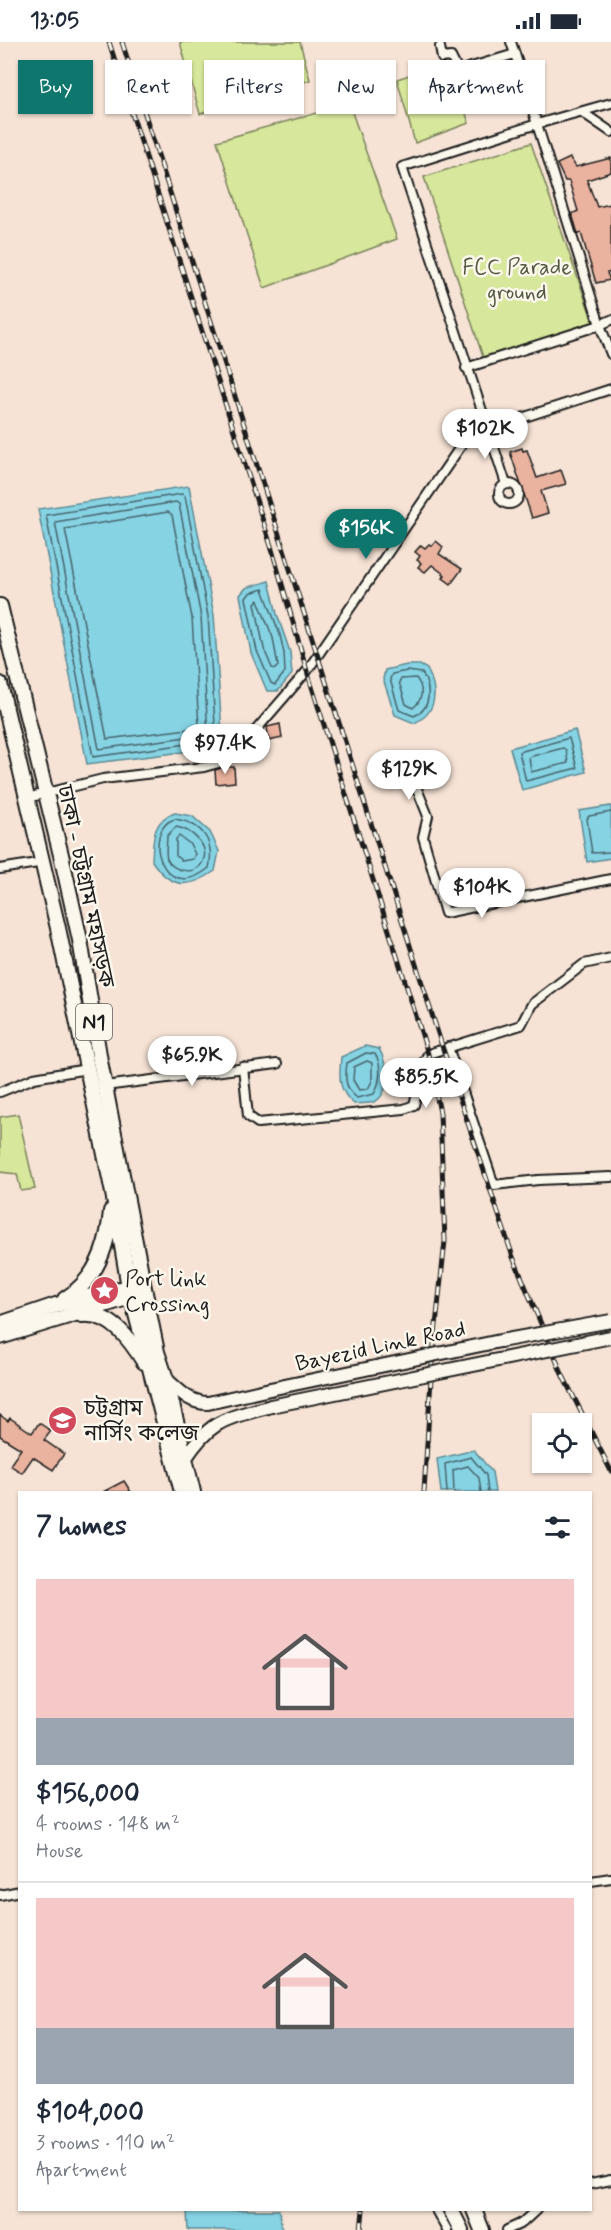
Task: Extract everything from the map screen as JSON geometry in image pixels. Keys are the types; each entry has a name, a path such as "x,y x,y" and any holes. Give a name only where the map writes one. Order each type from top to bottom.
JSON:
{"highway":[{"name":"ঢাকা - চট্টগ্রাম মহাসড়ক","path":"0,606 80,940 152,1374 182,1491"},
{"name":"ঢাকা - চট্টগ্রাম মহাসড়ক","path":"0,684 44,862 113,1193 137,1290 166,1379 193,1491"},
{"path":"0,1337 59,1312 79,1291 97,1266 110,1223 113,1193"},
{"path":"0,1324 59,1312 137,1290"},
{"path":"59,1312 99,1316 116,1327 133,1344 152,1374"},
{"path":"452,2211 461,2230"},
{"path":"474,2211 482,2230"}],"main road":[{"name":"Bayezid Link Road","path":"166,1379 189,1400 208,1404 270,1389 611,1321"},
{"name":"Bayezid Link Road","path":"185,1459 200,1437 227,1419 271,1406 611,1337"}],"street":[{"path":"511,42 611,354"},
{"path":"440,47 442,58 451,57 458,71 514,54"},
{"path":"506,484 466,368 402,167 611,103"},
{"path":"582,112 611,132"},
{"path":"466,368 611,320"},
{"path":"27,798 103,779 222,762 250,737 306,671 467,437 611,389"},
{"path":"407,764 428,816 423,837 445,913 611,879"},
{"path":"0,869 44,862"},
{"path":"243,1067 248,1116 258,1123 404,1109 414,1105 424,1060 428,1054 521,1025 532,1004 584,964 611,958"},
{"path":"448,1047 494,1185 538,1180 611,1177"},
{"path":"105,1086 278,1064"},
{"path":"0,1092 34,1077 87,1069"},
{"path":"592,1881 611,1878"},
{"path":"0,1895 18,1891"},
{"path":"592,2184 611,2180"},
{"path":"437,2211 447,2230"},
{"path":"507,2230 522,2223 535,2211"}],"green space":[{"path":"180,42 300,42 310,80 304,82 304,60 204,60 204,113 200,114 192,85 192,60 185,60"},
{"path":"408,75 408,114 466,114 469,123 415,143 397,79"},
{"path":"316,113 353,114 397,239 264,288 217,141"},
{"name":"FCC Parade ground","path":"531,143 593,322 483,357 424,177"},
{"path":"18,1114 35,1189 21,1191 17,1174 0,1172 0,1117"}],"water":[{"path":"189,486 214,615 223,747 87,764 38,509"},
{"path":"269,581 290,652 292,674 278,691 267,691 251,653 240,595 246,588"},
{"path":"407,665 420,665 427,669 434,692 432,707 422,719 414,723 395,715 383,679 385,670"},
{"path":"575,730 586,772 522,790 510,748"},
{"path":"611,806 611,858 587,862 579,811"},
{"path":"175,813 192,816 210,832 219,851 215,871 188,883 180,883 166,877 152,861 155,832 162,820"},
{"path":"365,1046 379,1049 382,1054 386,1069 386,1085 380,1098 374,1102 354,1104 342,1089 341,1057"},
{"path":"474,1450 492,1472 495,1491 441,1491 437,1459"},
{"path":"187,2211 279,2211 282,2230 188,2230"}],"building":[{"path":"570,158 576,167 611,158 611,172 587,180 597,207 611,204 611,272 607,273 610,280 596,283 581,233 578,234 572,214 578,211 569,181 565,181 557,164"},
{"path":"522,448 523,451 527,450 537,478 561,470 566,484 541,491 548,513 532,518 510,452"},
{"path":"436,541 443,547 439,554 462,569 451,584 443,578 445,575 432,565 425,572 418,567 421,563 417,560 420,556 415,552 421,545 425,548 429,544 432,546"},
{"path":"280,724 282,738 269,741 267,727"},
{"path":"234,767 235,782 216,784 215,770"},
{"path":"0,1415 8,1421 10,1418 32,1433 39,1423 51,1431 44,1440 64,1454 53,1470 33,1457 22,1473 10,1465 21,1449 0,1436"},
{"path":"124,1481 130,1491 105,1491"}],"railway":[{"path":"109,42 271,546 307,671 428,1054 440,1113 445,1241 432,1363 424,1491"},
{"path":"122,42 443,1049 513,1257 562,1374 611,1471"},
{"path":"361,2230 363,2211"}],"place":[{"name":"Port link Crossing","path":"104,1291"},
{"name":"চট্টগ্রাম নার্সিং কলেজ","path":"63,1420"}]}
